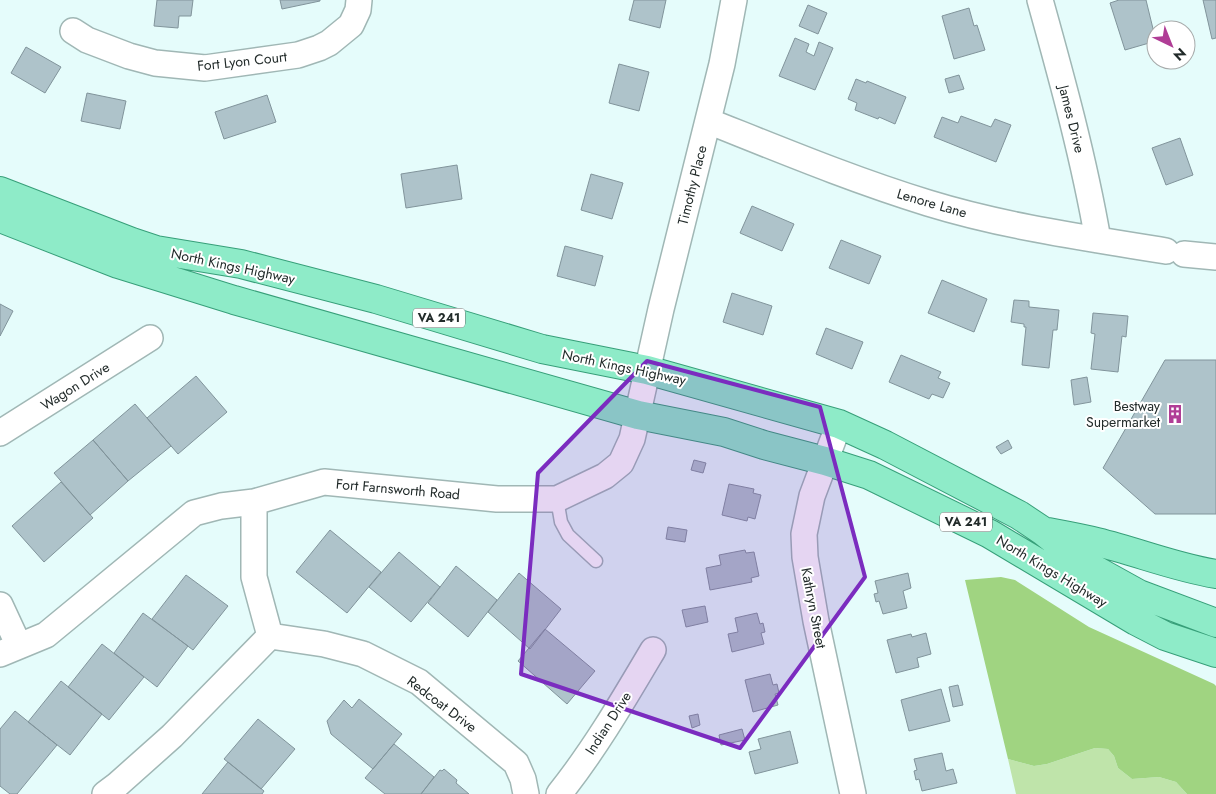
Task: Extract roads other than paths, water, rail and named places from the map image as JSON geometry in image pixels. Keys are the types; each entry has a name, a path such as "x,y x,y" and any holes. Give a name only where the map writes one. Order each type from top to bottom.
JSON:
{"main road":[{"name":"North Kings Highway","path":"0,191 156,250 242,264 376,299 542,350 647,370 839,424 919,462 1019,515 1043,531 1083,563 1139,594 1216,622"},
{"name":"North Kings Highway","path":"0,218 151,275 638,415 724,432 870,475 990,534 1136,621 1165,636 1216,653"},
{"name":"VA 241","path":"1043,531 1097,542 1154,560 1195,571 1216,574"}],"street":[{"name":"Fort Lyon Court","path":"73,31 87,40 129,56 155,63 205,68 298,55 319,48 329,43 351,26 358,10 359,0"},
{"name":"Timothy Place","path":"647,370 722,64 734,0"},
{"name":"James Drive","path":"1040,0 1090,195 1098,240"},
{"name":"Lenore Lane","path":"708,121 854,178 929,204 1006,223 1098,240 1175,253 1216,257"},
{"name":"Wagon Drive","path":"0,433 150,338"},
{"name":"Fort Farnsworth Road","path":"10,650 46,635 194,513 220,506 254,502 324,482 497,499 557,499 604,476 621,463 632,439 647,370"},
{"name":"Kathryn Street","path":"839,424 812,496 804,534 805,557 816,621 853,794"},
{"path":"105,794 117,786 172,736 270,636 254,578 254,502"},
{"path":"0,605 10,650"},
{"name":"Redcoat Drive","path":"270,636 324,644 363,654 419,682 516,763 526,794"},
{"name":"Indian Drive","path":"559,794 573,777 624,698 652,650"}],"lane":[{"path":"557,499 561,522 568,536 596,561"}],"place":[{"name":"Bestway Supermarket","path":"1175,414"}]}
